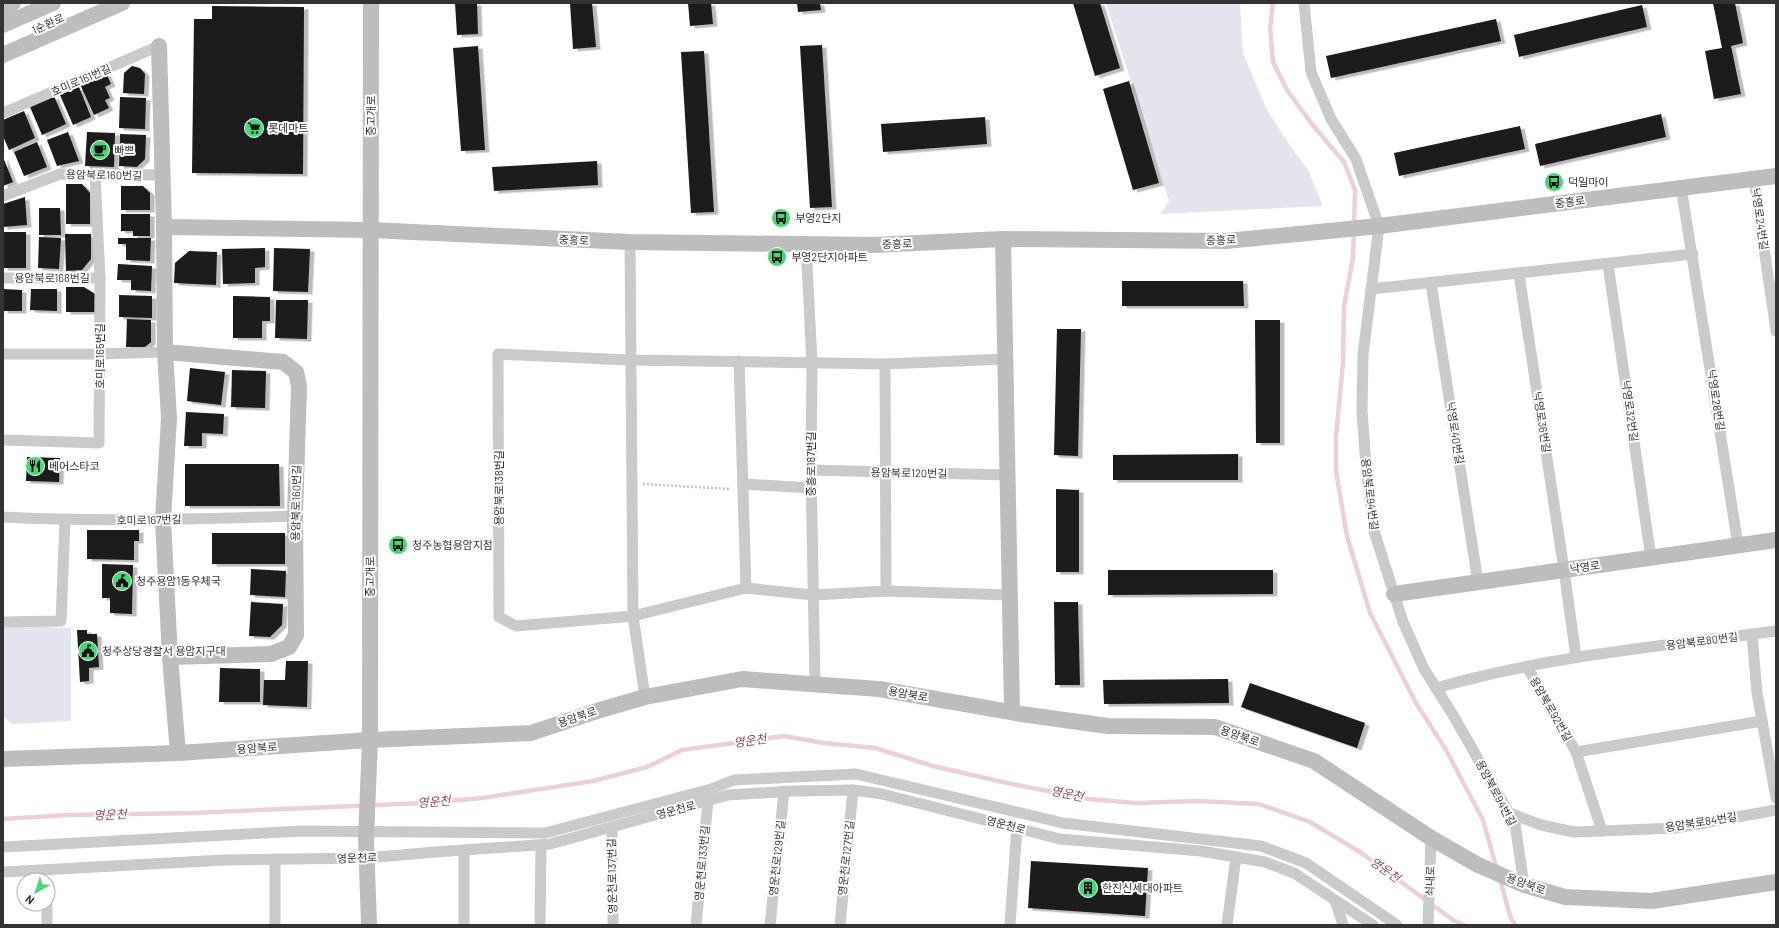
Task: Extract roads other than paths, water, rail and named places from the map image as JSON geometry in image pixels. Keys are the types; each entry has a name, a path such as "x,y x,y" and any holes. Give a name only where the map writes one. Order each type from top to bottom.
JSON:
{"street":[{"path":"3,8 13,3"},
{"name":"1순환로","path":"3,25 53,3"},
{"name":"1순환로","path":"3,44 94,3"},
{"path":"3,55 122,3"},
{"name":"중고개로","path":"369,925 366,838 370,740 371,3"},
{"path":"1304,3 1311,72 1331,119 1356,159 1372,226"},
{"path":"159,46 163,175 165,352 170,418 163,520 170,657 178,753"},
{"name":"호미로161번길","path":"3,113 159,46"},
{"name":"용암북로160번길","path":"3,196 60,174 163,175"},
{"name":"호미로165번길","path":"3,440 99,443 100,278 95,174"},
{"name":"중흥로","path":"370,230 630,242 874,245 1003,240 1226,241 1372,226 1776,176"},
{"name":"낙영로24번길","path":"1754,178 1776,331"},
{"name":"낙영로28번길","path":"1682,188 1738,545"},
{"name":"용암북로94번길","path":"1372,226 1371,289 1363,355 1362,411 1366,466 1374,531 1403,622 1424,669 1457,721 1515,824 1524,885"},
{"path":"164,227 370,230"},
{"path":"1003,240 1012,712"},
{"path":"630,242 633,616 645,697"},
{"name":"중흥로187번길","path":"806,244 812,362 811,488 815,684"},
{"path":"1371,289 1431,284 1693,254"},
{"name":"낙영로32번길","path":"1608,264 1651,558"},
{"name":"낙영로36번길","path":"1519,274 1576,657"},
{"name":"용암북로168번길","path":"3,278 100,278"},
{"name":"낙영로40번길","path":"1431,284 1478,582"},
{"path":"3,354 165,352"},
{"name":"용암북로160번길","path":"165,352 283,362 296,372 299,386 295,516 296,635 289,647 271,654 170,657"},
{"name":"용암북로138번길","path":"812,362 630,360 498,354 499,617 516,626 633,616 746,588 813,595 886,591 1010,595"},
{"path":"812,362 885,364 1006,359"},
{"path":"739,361 746,588"},
{"path":"885,364 886,591"},
{"name":"용암북로120번길","path":"811,470 1008,475"},
{"path":"743,487 811,488"},
{"name":"호미로167번길","path":"3,517 65,520 163,520 295,516"},
{"path":"3,622 61,621 65,520"},
{"name":"낙영로","path":"1394,594 1776,540"},
{"name":"용암북로80번길","path":"1576,657 1776,631"},
{"path":"1752,634 1757,693 1776,798"},
{"path":"1436,688 1479,676 1576,657"},
{"name":"용암북로92번길","path":"1526,667 1576,752 1602,831"},
{"name":"용암북로","path":"3,759 178,753 370,740 531,733 645,697 742,679 815,684 879,689 1021,714 1108,726 1215,727 1314,761 1431,838 1478,865 1524,885 1565,897 1652,901 1776,882"},
{"name":"용암북로92번길","path":"1576,752 1762,722"},
{"path":"3,847 302,831 545,833 711,789 734,780 856,774 1063,823 1261,846 1306,863 1397,925"},
{"name":"영운천로","path":"56,874 225,860 367,858 541,845 550,844 728,795 784,791 853,790 882,794 1060,839 1201,851 1265,862 1294,873 1373,925"},
{"name":"영운천로127번길","path":"840,925 853,790"},
{"name":"영운천로129번길","path":"770,925 784,791"},
{"name":"영운천로133번길","path":"696,925 708,801"},
{"name":"용암북로84번길","path":"1509,814 1541,825 1574,832 1676,828 1776,810"},
{"name":"영운천로137번길","path":"612,827 613,925"},
{"path":"1010,925 1017,828"},
{"name":"쇠내로","path":"1428,925 1431,838"},
{"path":"540,925 541,845"},
{"path":"464,850 464,925"},
{"path":"1228,925 1236,857"},
{"path":"275,859 275,925"},
{"name":"영운천로","path":"3,872 16,873"},
{"path":"1335,900 1343,925"},
{"path":"47,912 47,925"}],"waterway":[{"path":"1273,3 1270,29 1273,62 1287,90 1311,123 1344,162 1355,190 1353,258 1344,306 1343,363 1336,436 1336,471 1347,536 1370,613 1416,703 1446,750 1483,820 1497,870"},
{"name":"영운천","path":"3,819 68,815 191,813 424,803 482,798 593,781 647,767 682,750 784,736 824,743 875,748 933,766 1007,783 1089,799 1136,803 1198,801 1259,804 1310,822 1360,852 1453,920 1464,925"},
{"path":"1500,879 1510,916 1515,925"}],"place":[{"name":"롯데마트","path":"254,128"},
{"name":"빠쁘","path":"100,150"},
{"name":"덕일마이","path":"1554,182"},
{"name":"부영2단지","path":"781,218"},
{"name":"부영2단지아파트","path":"777,257"},
{"name":"베어스타코","path":"35,466"},
{"name":"청주농협용암지점","path":"398,545"},
{"name":"청주용암1동우체국","path":"122,581"},
{"name":"청주상당경찰서 용암지구대","path":"88,651"},
{"name":"한진신세대아파트","path":"1088,888"}]}
